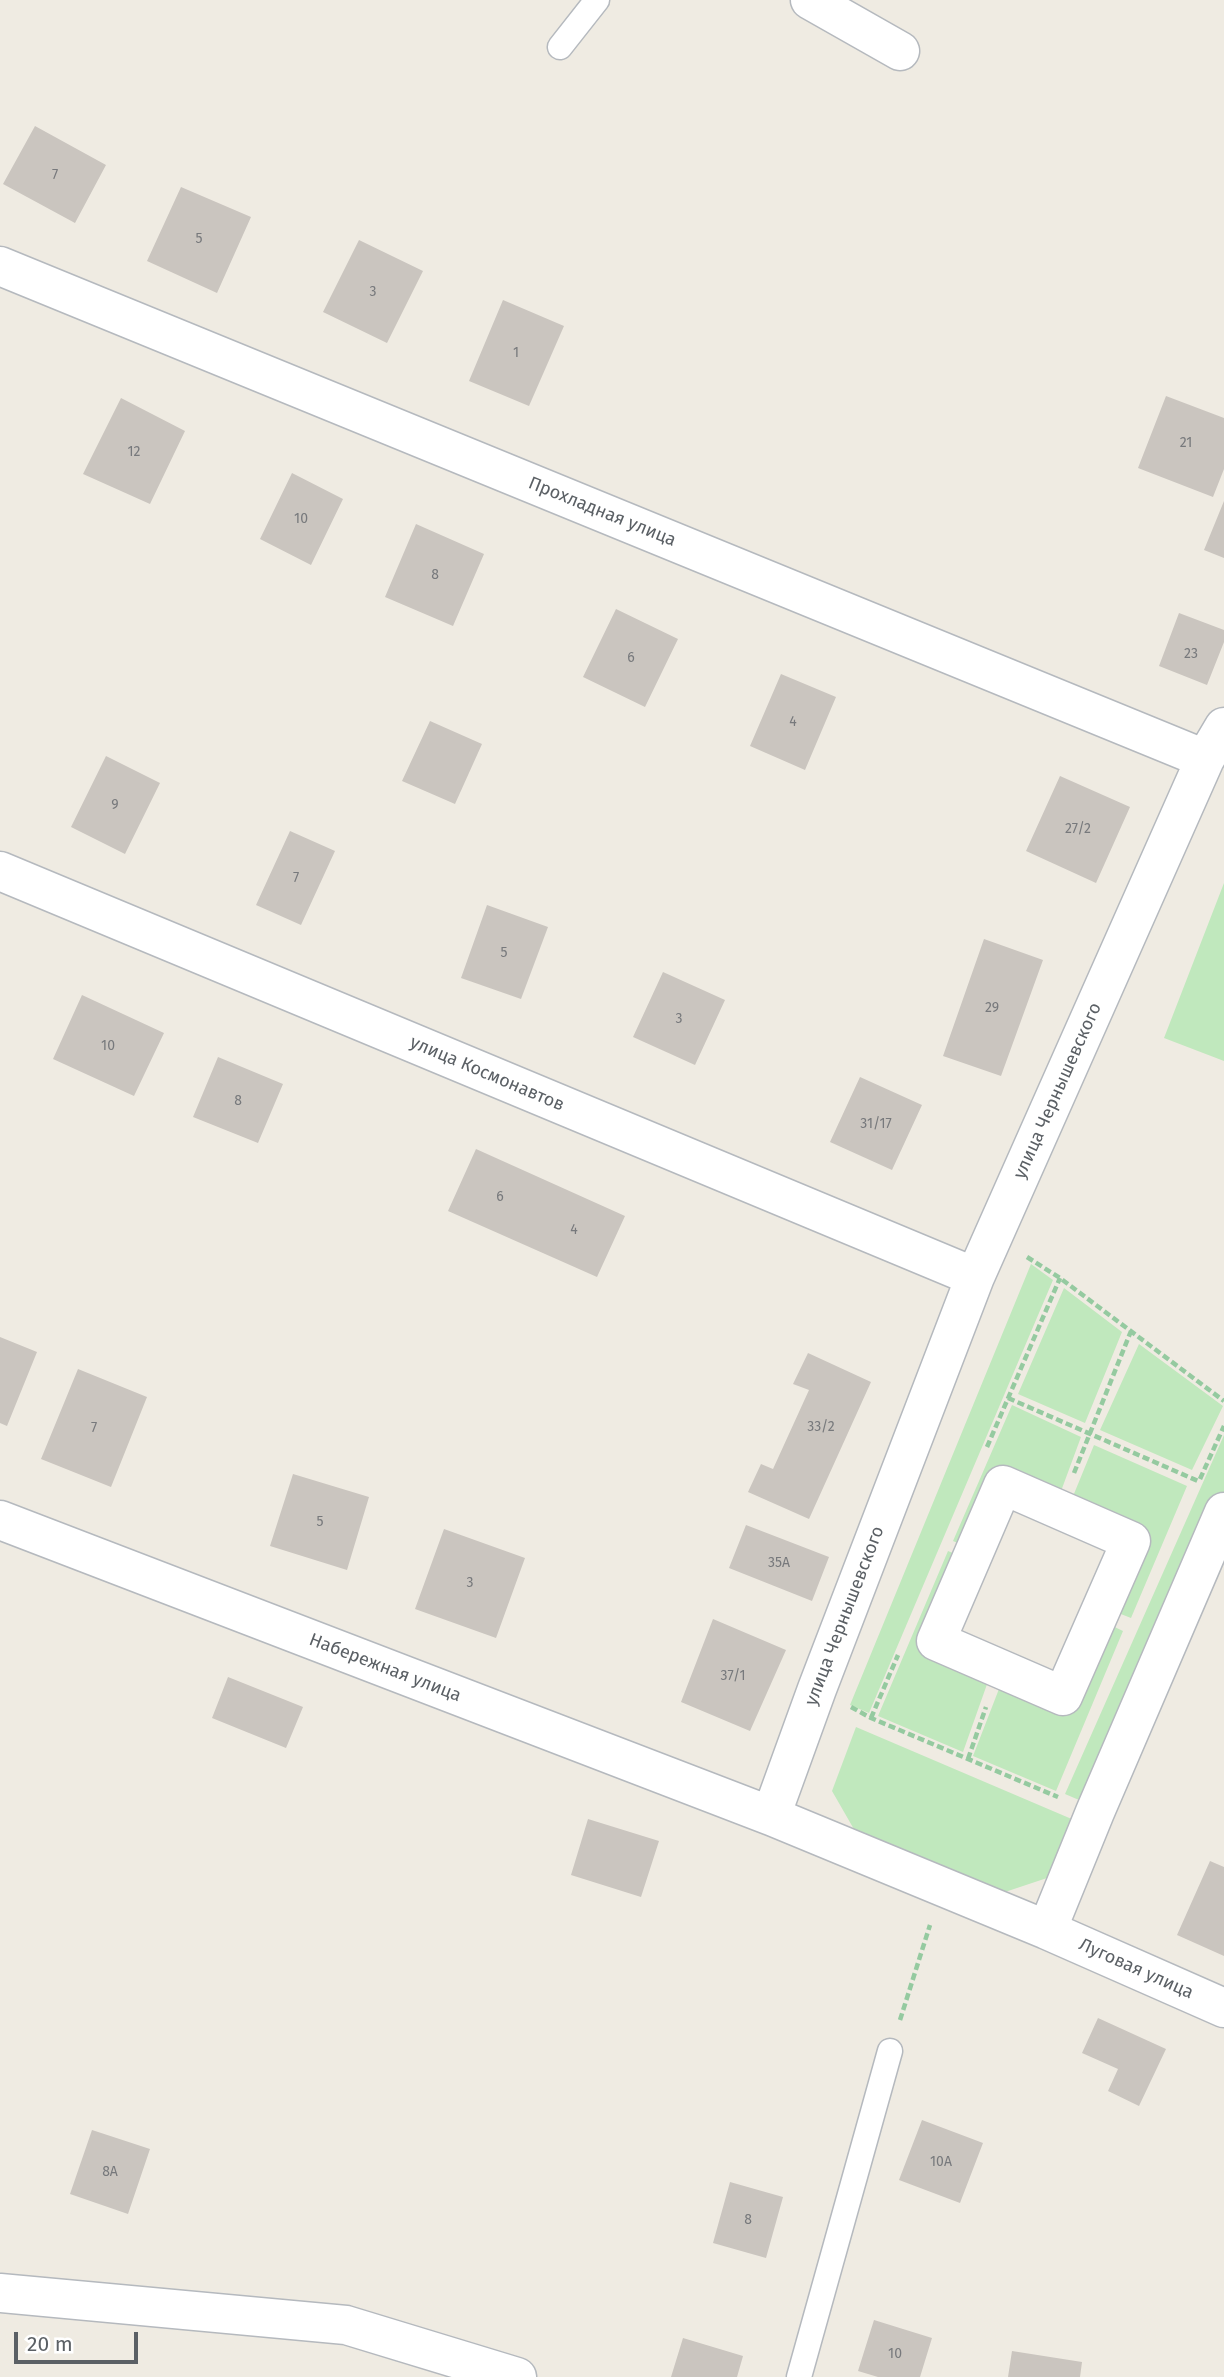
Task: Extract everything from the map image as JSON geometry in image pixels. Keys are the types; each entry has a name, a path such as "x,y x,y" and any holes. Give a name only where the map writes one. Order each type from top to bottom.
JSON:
{"street":[{"path":"810,0 900,51"},
{"name":"Прохладная улица","path":"0,266 1214,743"},
{"name":"улица Чернышевского","path":"771,1816 975,1278 1214,743"},
{"name":"улица Космонавтов","path":"0,872 975,1278"},
{"path":"1003,1485 1131,1541 1063,1696 1000,1668 936,1641 1003,1485"},
{"path":"771,1816 1047,1930 1224,1512"},
{"name":"Набережная улица","path":"0,1520 771,1816"},
{"name":"Луговая улица","path":"1047,1930 1224,2008"},
{"path":"0,2293 346,2325 517,2377"}],"lane":[{"path":"560,47 597,0"},
{"path":"799,2377 890,2051"}],"path":[{"path":"995,1236 1060,1278 1224,1401"},
{"path":"1060,1510 1131,1331"},
{"path":"1008,1398 1199,1481"},
{"path":"968,1759 1000,1668"},
{"path":"817,1689 871,1718 1095,1812"},
{"path":"890,2051 942,1888"}],"green space":[{"path":"1224,883 1224,1061 1164,1038"},
{"path":"1031,1264 1053,1280 869,1713 850,1705"},
{"path":"1064,1288 1122,1332 1085,1423 1018,1394"},
{"path":"1139,1344 1223,1406 1192,1470 1100,1430"},
{"path":"1012,1405 1081,1437 1057,1502 999,1478 969,1548 953,1541"},
{"path":"1224,1435 1224,1501 1093,1806 1065,1794"},
{"path":"1094,1445 1187,1486 1131,1618 1108,1609 1139,1539 1069,1506"},
{"path":"948,1551 965,1558 929,1645 991,1673 963,1752 878,1716"},
{"path":"1102,1621 1123,1631 1056,1791 973,1756 1004,1676 1066,1703"},
{"path":"856,1727 1074,1820 1047,1878 996,1895 855,1831 832,1791"}],"building":[{"path":"35,126 106,165 75,223 3,184"},
{"path":"181,187 251,217 217,293 147,261"},
{"path":"359,240 423,271 387,343 323,312"},
{"path":"503,300 564,326 529,406 469,381"},
{"path":"1166,396 1224,418 1224,469 1213,497 1138,468"},
{"path":"121,398 185,431 150,504 83,474"},
{"path":"292,473 343,499 311,565 260,539"},
{"path":"1224,501 1224,558 1204,550"},
{"path":"416,524 484,554 453,626 385,597"},
{"path":"616,609 678,639 645,707 583,677"},
{"path":"1179,613 1224,630 1224,642 1207,685 1159,666"},
{"path":"781,674 836,697 805,770 750,746"},
{"path":"430,721 482,744 455,804 402,781"},
{"path":"106,756 160,783 125,854 71,827"},
{"path":"1060,776 1130,807 1096,883 1026,851"},
{"path":"290,831 335,851 301,925 256,905"},
{"path":"487,905 548,927 521,999 461,978"},
{"path":"984,939 1043,960 1001,1076 943,1056"},
{"path":"663,972 725,1000 695,1065 633,1037"},
{"path":"82,995 164,1033 134,1096 53,1059"},
{"path":"218,1057 283,1084 258,1143 193,1117"},
{"path":"860,1077 922,1105 892,1170 830,1142"},
{"path":"476,1149 625,1216 597,1277 448,1211"},
{"path":"0,1337 37,1352 7,1426 0,1423"},
{"path":"808,1353 871,1382 809,1519 748,1492 761,1464 773,1469 809,1390 793,1384"},
{"path":"78,1369 147,1397 111,1487 41,1459"},
{"path":"293,1474 369,1497 347,1570 270,1546"},
{"path":"746,1525 829,1557 812,1601 729,1568"},
{"path":"444,1529 525,1558 496,1638 415,1609"},
{"path":"713,1619 786,1650 750,1731 681,1702"},
{"path":"228,1677 303,1707 286,1748 212,1718"},
{"path":"588,1819 659,1841 641,1897 571,1875"},
{"path":"1210,1861 1224,1867 1224,1956 1177,1935"},
{"path":"1098,2018 1166,2049 1139,2106 1108,2091 1118,2069 1082,2053"},
{"path":"922,2120 983,2143 960,2203 899,2180"},
{"path":"92,2130 150,2149 128,2214 70,2194"},
{"path":"730,2182 783,2197 766,2258 713,2243"},
{"path":"874,2320 932,2338 920,2377 878,2377 858,2371"},
{"path":"683,2338 743,2356 737,2377 671,2377"},
{"path":"1012,2351 1082,2362 1080,2377 1008,2377"}]}
